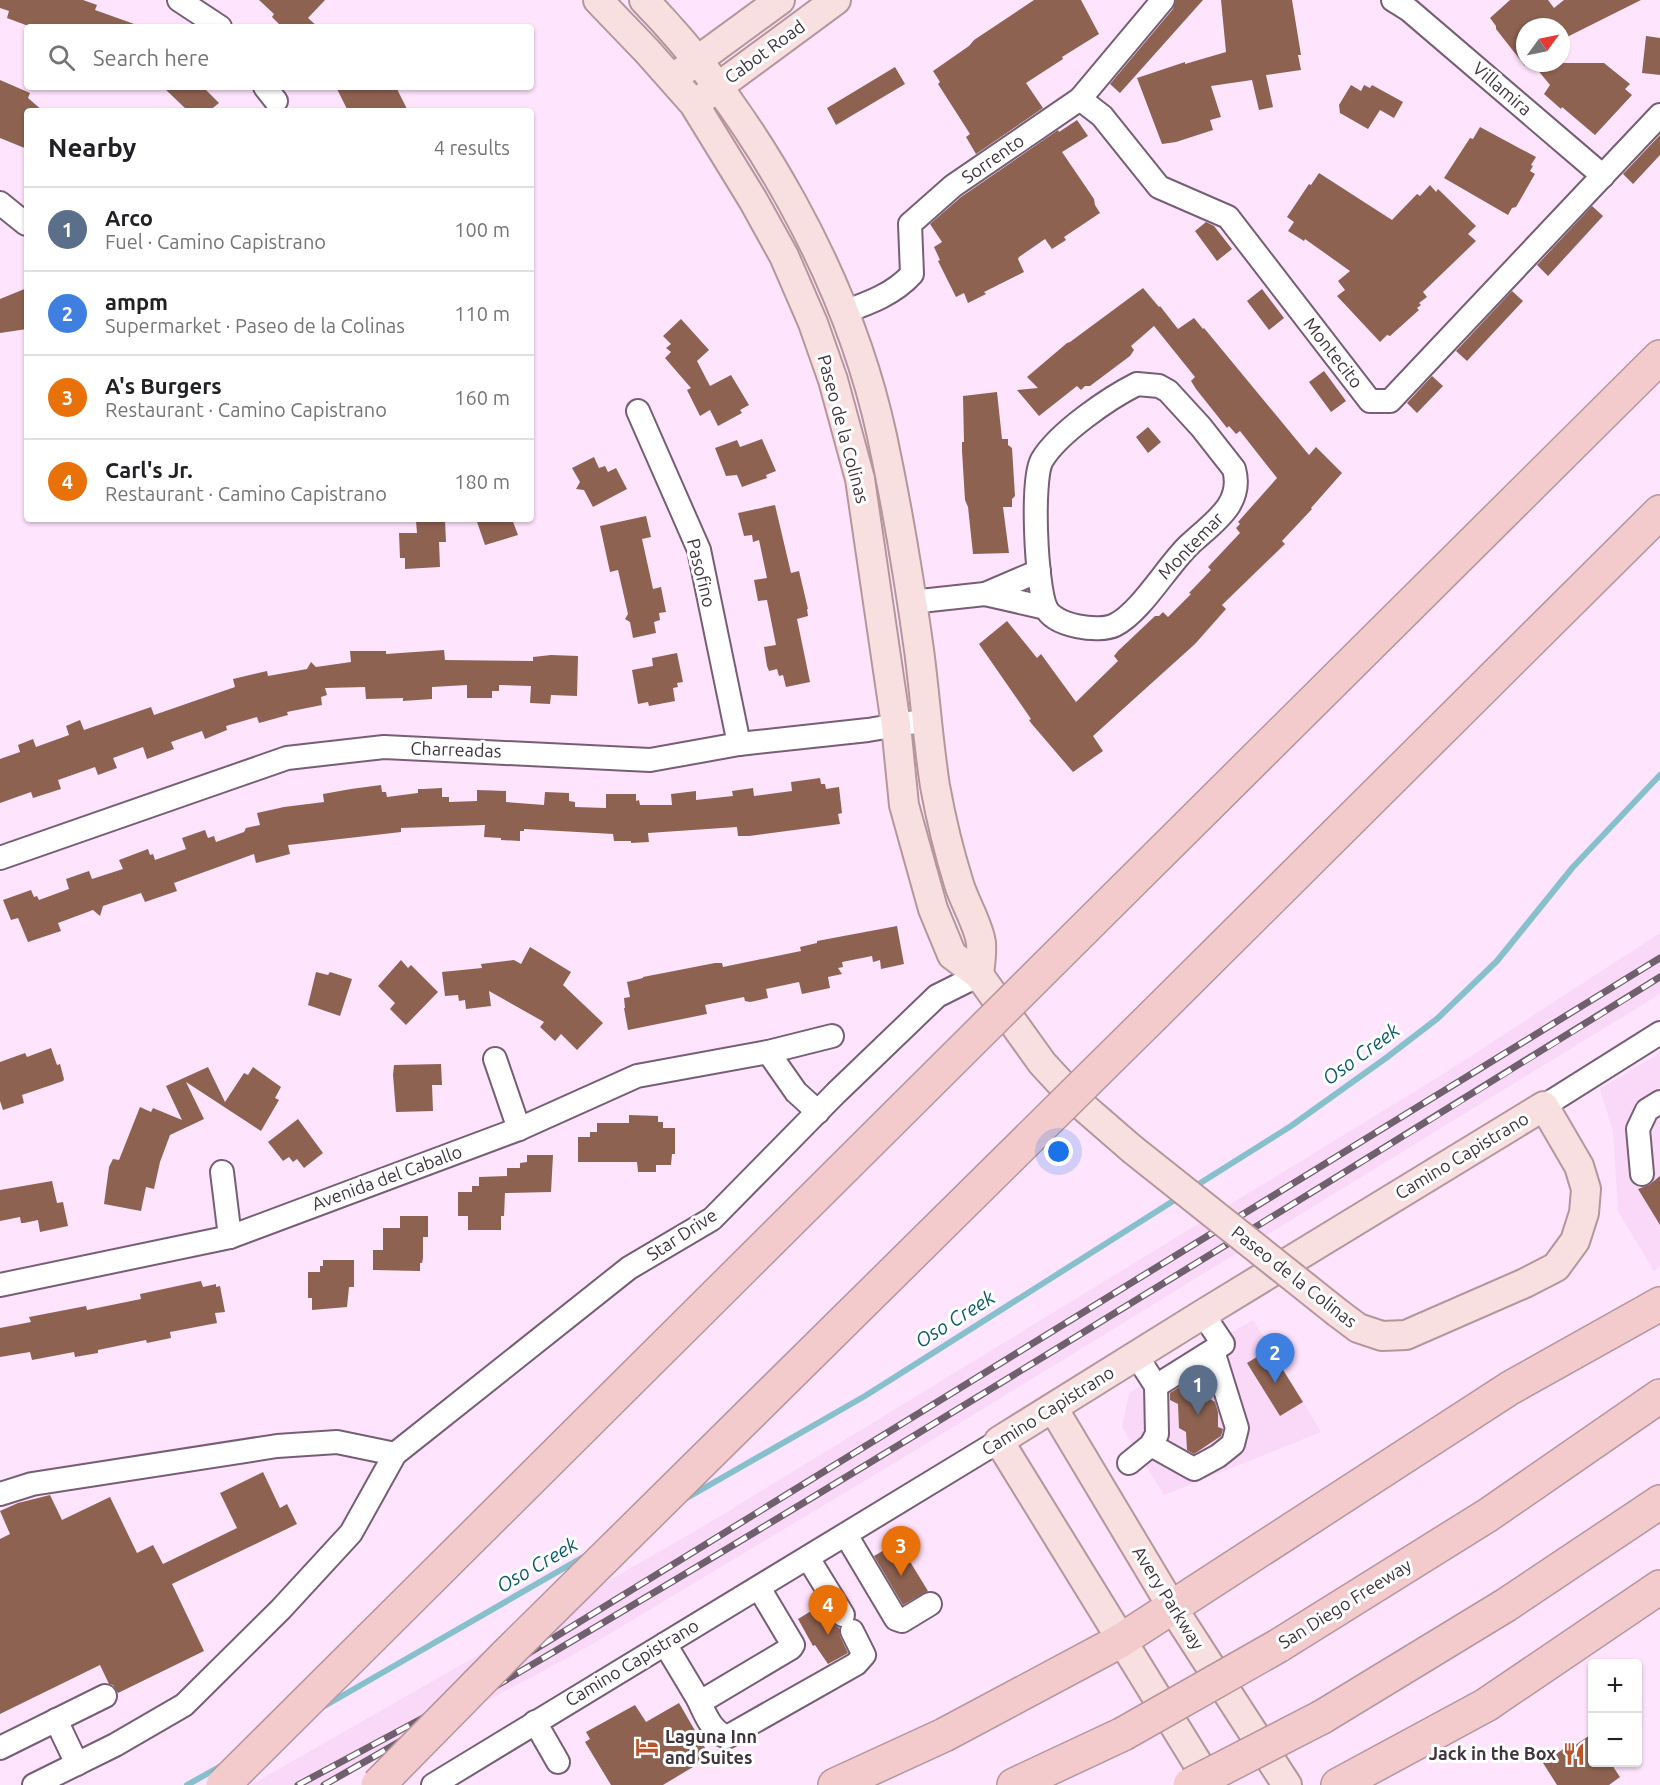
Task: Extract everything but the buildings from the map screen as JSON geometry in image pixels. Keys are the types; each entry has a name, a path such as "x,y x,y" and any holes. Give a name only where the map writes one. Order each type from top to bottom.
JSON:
{"highway":[{"path":"223,1785 1660,357"},
{"path":"378,1785 507,1653 1660,512"},
{"path":"835,1785 944,1735 1120,1641 1510,1388 1660,1304"},
{"name":"San Diego Freeway","path":"1014,1785 1123,1734 1278,1646 1488,1515 1660,1396"},
{"path":"1190,1785 1322,1717 1506,1605 1660,1502"},
{"path":"1338,1785 1486,1705 1660,1587"}],"main road":[{"name":"Paseo de la Colinas","path":"598,0 694,104 753,200 784,256 813,323 833,380 860,479 896,725 904,805 933,909 952,955 979,975 1042,1063 1079,1103 1132,1149 1358,1328 1382,1336 1406,1335 1525,1284 1556,1267 1575,1241 1584,1213 1586,1189 1579,1166 1544,1107"},
{"name":"Paseo de la Colinas","path":"644,0 669,26 741,117 762,150 820,258 844,312 882,435 911,602 935,785 947,843 959,885 981,942 979,975"},
{"name":"Cabot Road","path":"672,80 780,0"},
{"name":"Cabot Road","path":"694,104 836,0"},
{"path":"860,479 882,539 890,574 911,602"},
{"name":"Camino Capistrano","path":"999,1442 1136,1355 1544,1107"},
{"name":"Avery Parkway","path":"1053,1408 1172,1607 1287,1785"},
{"path":"999,1442 1211,1785"}],"street":[{"path":"179,0 215,24"},
{"name":"Villamira","path":"1406,3 1603,176"},
{"name":"Sorrento","path":"844,312 869,303 902,285 912,274 910,224 953,186 1080,99 1151,4"},
{"name":"Montecito","path":"1080,99 1102,116 1159,187 1228,217 1370,401 1390,401 1660,116"},
{"path":"0,203 24,222"},
{"name":"Montemar","path":"1137,384 1159,386 1168,391 1201,427 1234,469 1237,480 1230,505 1179,555 1122,621 1113,626 1086,629 1058,619 1046,608 1039,571 1036,486 1038,470 1047,453 1073,428 1116,395 1137,384"},
{"name":"Pasofino","path":"638,411 699,550 739,744"},
{"path":"911,602 985,594 1039,571"},
{"path":"985,594 1046,608"},
{"name":"Charreadas","path":"0,858 287,758 384,747 650,760 739,744 927,720"},
{"name":"Star Drive","path":"395,1454 629,1268 712,1219 937,996 979,975"},
{"name":"Camino Capistrano","path":"1544,1107 1660,1033"},
{"name":"Avenida del Caballo","path":"0,1285 230,1237 519,1129 637,1076 768,1052 832,1036"},
{"path":"768,1052 796,1092 819,1112"},
{"path":"495,1059 519,1129"},
{"path":"1642,1174 1638,1129 1647,1110 1660,1102"},
{"path":"222,1172 230,1237"},
{"path":"1156,1386 1223,1344 1203,1314"},
{"path":"1151,1445 1194,1469 1218,1456 1233,1444 1237,1428 1213,1351"},
{"path":"1129,1463 1151,1445 1157,1434 1156,1386 1136,1355"},
{"path":"0,1494 32,1484 277,1446 337,1442 395,1454 351,1533 281,1609 184,1705 115,1745 34,1785"},
{"name":"Camino Capistrano","path":"433,1785 999,1442"},
{"path":"846,1535 896,1619 902,1621 930,1604"},
{"path":"665,1644 698,1699 706,1718 719,1734 727,1737 856,1664 864,1655 848,1623 808,1558"},
{"path":"698,1699 702,1701 793,1645 759,1588"},
{"path":"0,1748 105,1696"},
{"path":"56,1720 77,1764"},
{"path":"535,1722 558,1762"}],"shaded area":[{"path":"1660,933 1660,994 906,1456 584,1649 329,1785 251,1785 704,1526 1437,1078"},
{"path":"1660,1053 1660,1266 1654,1271 1618,1211 1613,1131 1600,1089"},
{"path":"1253,1320 1321,1432 1164,1495 1122,1427 1129,1393"}],"waterway":[{"name":"Oso Creek","path":"1194,1187 1291,1126 1438,1018 1497,961 1573,867 1660,775"},
{"name":"Oso Creek","path":"685,1499 865,1396 1181,1196"},
{"name":"Oso Creek","path":"321,1708 585,1556"},
{"name":"Oso Creek","path":"187,1785 221,1766"}],"railway":[{"path":"298,1785 423,1718 1660,958"},
{"path":"324,1785 609,1619 797,1506 1370,1157 1660,977"}],"place":[{"name":"ampm","path":"1275,1383"},
{"name":"Arco","path":"1198,1415"},
{"name":"A's Burgers","path":"901,1576"},
{"name":"Carl's Jr.","path":"828,1635"},
{"name":"Laguna Inn and Suites","path":"647,1747"},
{"name":"Jack in the Box","path":"1574,1754"}]}
